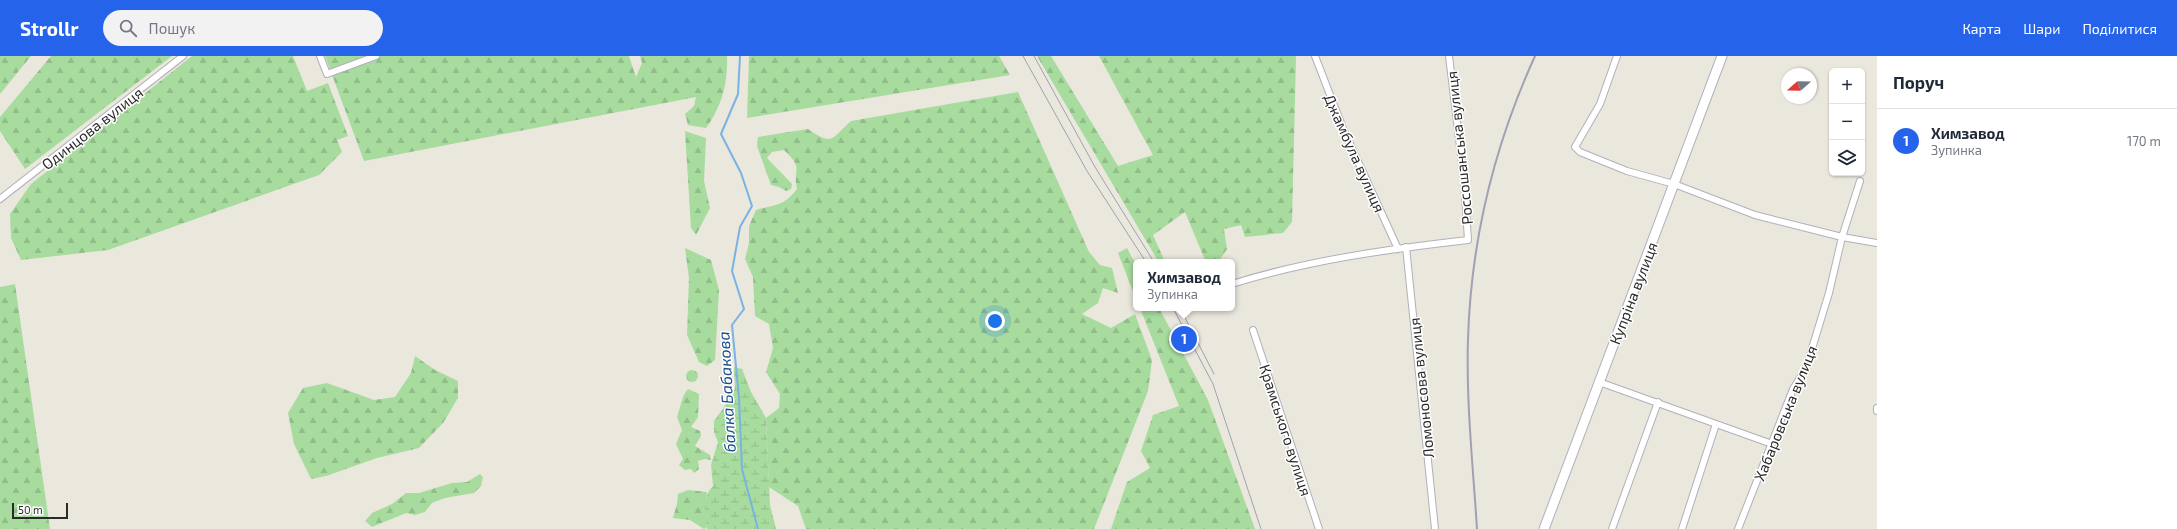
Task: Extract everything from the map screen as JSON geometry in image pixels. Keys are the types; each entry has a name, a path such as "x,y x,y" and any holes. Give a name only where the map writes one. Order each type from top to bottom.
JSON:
{"main road":[{"name":"Купріна вулиця","path":"1544,529 1722,56"}],"street":[{"name":"Одинцова вулиця","path":"0,199 183,56"},
{"path":"320,56 327,74 376,56"},
{"name":"Джамбула вулиця","path":"1314,56 1344,131 1398,249"},
{"name":"Россошанська вулиця","path":"1406,247 1468,240 1464,180 1449,56"},
{"path":"1617,56 1600,104 1575,148 1580,152 1627,170 1674,184 1755,216 1842,237 1877,243"},
{"name":"Хабаровська вулиця","path":"1738,529 1793,389 1806,368 1842,237 1860,180"},
{"path":"1235,283 1330,259 1406,247"},
{"name":"Ломоносова вулиця","path":"1406,247 1435,529"},
{"name":"Крамського вулиця","path":"1254,330 1318,529"},
{"path":"1599,382 1772,444"},
{"path":"1612,529 1658,402"},
{"path":"1682,529 1716,424"}],"green space":[{"path":"0,56 31,56 0,94"},
{"path":"51,56 172,56 25,169 0,131 0,117"},
{"path":"192,56 293,56 307,91 328,83 348,136 337,140 342,152 319,175 108,250 21,260 11,238 10,214 31,184"},
{"path":"325,56 629,56 636,77 642,63 640,56 727,56 727,66 725,85 720,103 712,120 706,128 688,125 685,114 694,106 696,97 364,161"},
{"path":"749,56 999,56 1010,75 747,118"},
{"path":"1037,56 1051,56 1118,166 1153,155 1099,56 1296,56 1292,222 1283,233 1245,237 1241,225 1224,229 1227,249 1220,259 1205,259 1185,212 1153,235 1164,259 1157,259"},
{"path":"1018,92 1089,252 1100,265 1112,268 1118,293 1103,288 1098,303 1082,314 1111,328 1135,314 1152,360 1148,391 1094,529 806,529 798,506 769,487 766,418 779,408 780,394 766,372 773,348 769,324 755,316 753,277 745,259 749,243 749,226 756,210 779,204 792,195 797,189 796,165 784,150 772,152 767,158 792,184 791,189 786,191 771,185 757,146 758,137 808,129 822,138 827,139 835,136 851,121"},
{"path":"685,131 706,138 704,181 710,208 696,235 691,228"},
{"path":"685,248 711,260 719,290 715,360 707,366 699,362 687,335 689,278"},
{"path":"1127,248 1133,259 1133,291 1118,253"},
{"path":"15,284 50,529 0,529 0,287"},
{"path":"1141,311 1161,311 1208,400 1255,529 1111,529 1127,482 1150,468 1141,451 1153,415 1179,406"},
{"path":"415,356 435,370 458,381 458,398 443,423 419,448 377,458 326,476 311,479 294,444 288,413 303,388 327,383 374,400 395,397 411,373"},
{"path":"734,367 742,369 751,392 766,418 770,505 776,529 707,529 705,506 707,495 713,486 711,465 718,442 714,432 714,421 732,396 735,388"},
{"path":"694,370 697,371 697,381 690,382 687,381 686,374 687,371"},
{"path":"688,389 699,394 698,417 691,427 700,431 701,436 695,446 710,455 711,460 705,459 698,461 699,469 694,473 691,469 685,470 679,465 683,459 676,444 682,430 677,417 682,399"},
{"path":"480,474 483,477 481,486 474,493 445,498 432,503 425,512 415,515 406,513 372,527 365,521 372,513 392,504 406,493 419,493 452,483 467,482"},
{"path":"688,490 707,492 705,510 707,527 704,529 690,520 673,518 678,494"}],"waterway":[{"name":"балка Бабакова","path":"740,56 738,94 721,134 741,173 752,206 740,227 732,271 744,309 732,325 739,398 742,469 758,529"}],"tram line":[{"path":"1023,56 1087,171 1144,259"},
{"path":"1034,56 1095,167 1152,259"},
{"path":"1175,311 1213,384 1261,529"},
{"path":"1182,311 1214,374"}],"railway":[{"path":"1477,529 1468,386 1468,339 1474,266 1487,194 1497,159 1520,90 1535,56"}],"place":[{"name":"Химзавод","path":"1184,339"}]}
